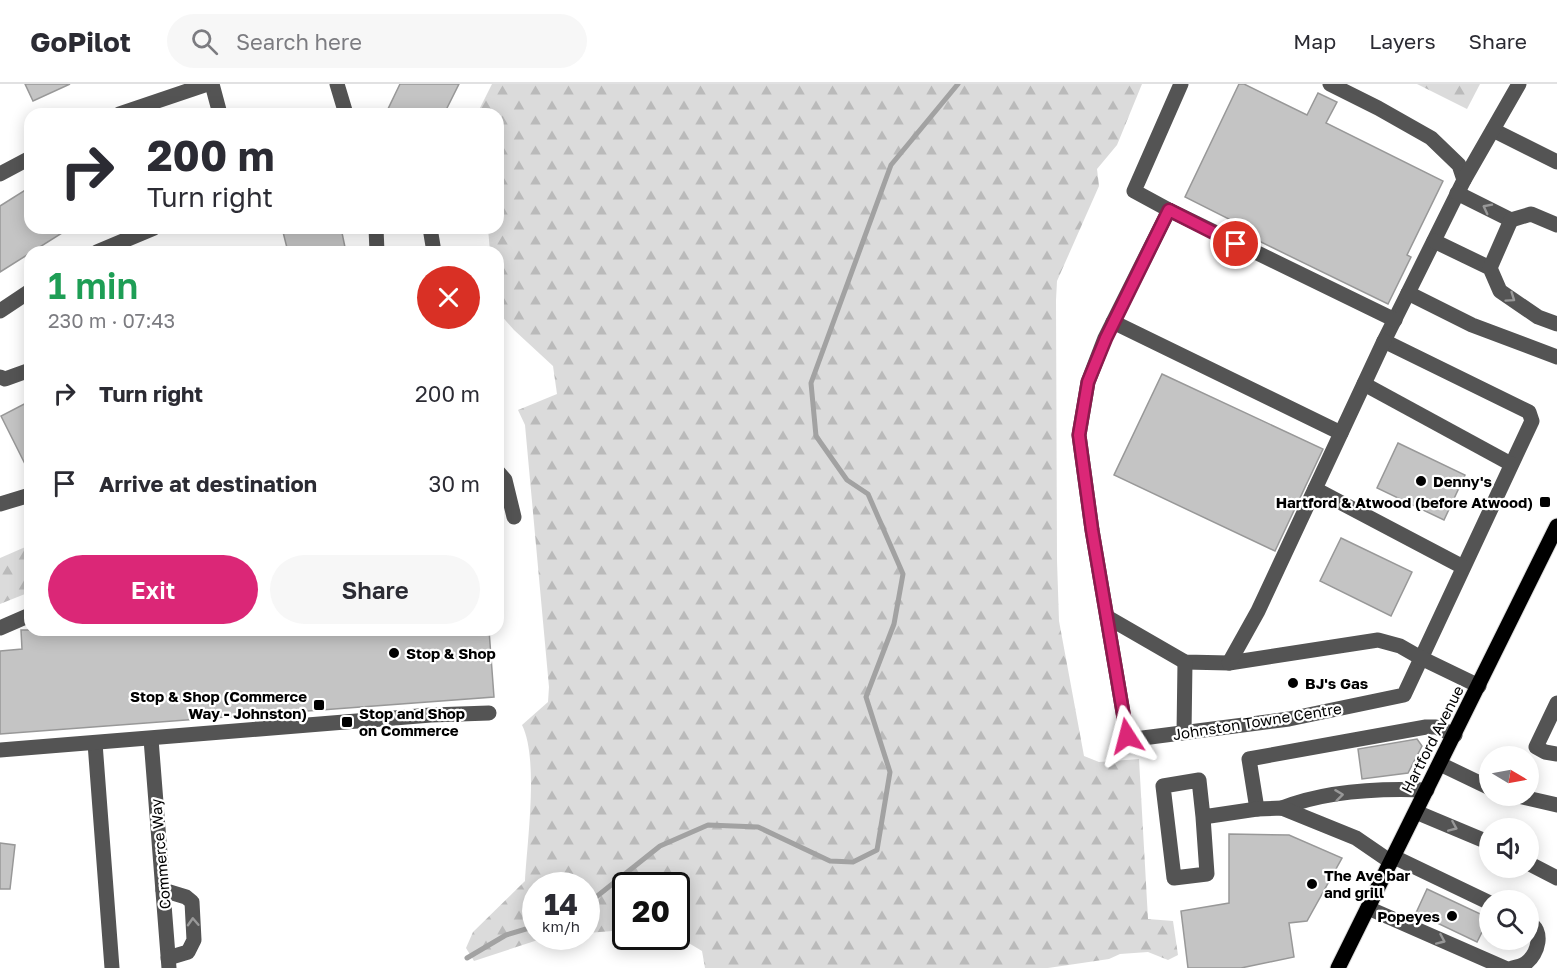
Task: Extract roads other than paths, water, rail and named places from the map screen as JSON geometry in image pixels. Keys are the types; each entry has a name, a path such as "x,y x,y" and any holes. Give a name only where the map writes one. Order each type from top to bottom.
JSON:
{"main road":[{"name":"Hartford Avenue","path":"1338,968 1557,526"}],"lane":[{"path":"137,108 208,84"},
{"path":"212,84 218,108"},
{"path":"337,84 344,108"},
{"path":"1181,84 1134,191 1395,320"},
{"path":"1330,84 1431,138 1459,165 1460,186"},
{"path":"1229,663 1258,611 1384,341 1460,186 1519,84"},
{"path":"1493,130 1557,162"},
{"path":"0,174 24,161"},
{"path":"1460,186 1512,220"},
{"name":"Johnston Towne Centre","path":"1169,210 1113,322 1088,382 1079,435 1127,736 1136,740 1290,719 1404,695 1421,658"},
{"path":"1490,268 1512,220 1531,214 1557,225"},
{"path":"116,246 141,234"},
{"path":"1434,241 1490,268 1500,291 1538,317 1557,324"},
{"path":"1408,293 1472,325 1557,357"},
{"path":"0,311 24,295"},
{"path":"1113,322 1341,433"},
{"path":"1384,341 1529,412 1532,421 1421,658"},
{"path":"0,376 5,379 24,372"},
{"path":"1364,384 1511,464"},
{"path":"504,479 514,517"},
{"path":"1315,489 1463,567"},
{"path":"0,504 24,497"},
{"path":"0,627 24,617"},
{"path":"1107,617 1185,662 1229,663 1378,640 1400,646 1479,686"},
{"path":"1184,733 1185,662"},
{"path":"1557,703 1536,747 1545,752 1557,754"},
{"path":"0,750 431,715 489,713"},
{"path":"1257,809 1249,759 1426,727 1436,727 1455,735"},
{"name":"Commerce Way","path":"151,739 169,963"},
{"path":"95,743 112,968"},
{"path":"1440,764 1479,783"},
{"path":"1199,780 1203,817 1207,874 1174,878 1163,786 1199,780"},
{"path":"1203,817 1257,809 1282,808 1304,799 1388,788 1427,790"},
{"path":"1539,801 1557,805"},
{"path":"1282,808 1356,838 1392,860 1479,898"},
{"path":"1416,812 1479,838"},
{"path":"1539,869 1557,878"},
{"path":"163,890 186,897 192,902 194,940 188,952 169,963"},
{"path":"1368,908 1505,968"},
{"path":"1521,967 1536,950"}],"waterway":[{"path":"600,894 660,846 708,825 758,827 830,861 853,862 877,850 890,772 866,697 894,624 903,574 868,494 847,480 816,436 811,383 891,165 958,84"},
{"path":"467,958 506,935 522,930"}],"place":[{"name":"Denny's","path":"1421,481"},
{"name":"Hartford & Atwood (before Atwood)","path":"1545,502"},
{"name":"Stop & Shop","path":"394,653"},
{"name":"BJ's Gas","path":"1293,683"},
{"name":"Stop & Shop (Commerce Way - Johnston)","path":"319,705"},
{"name":"Stop and Shop on Commerce","path":"347,722"},
{"name":"The Ave bar and grill","path":"1312,884"},
{"name":"Popeyes","path":"1452,916"}]}
